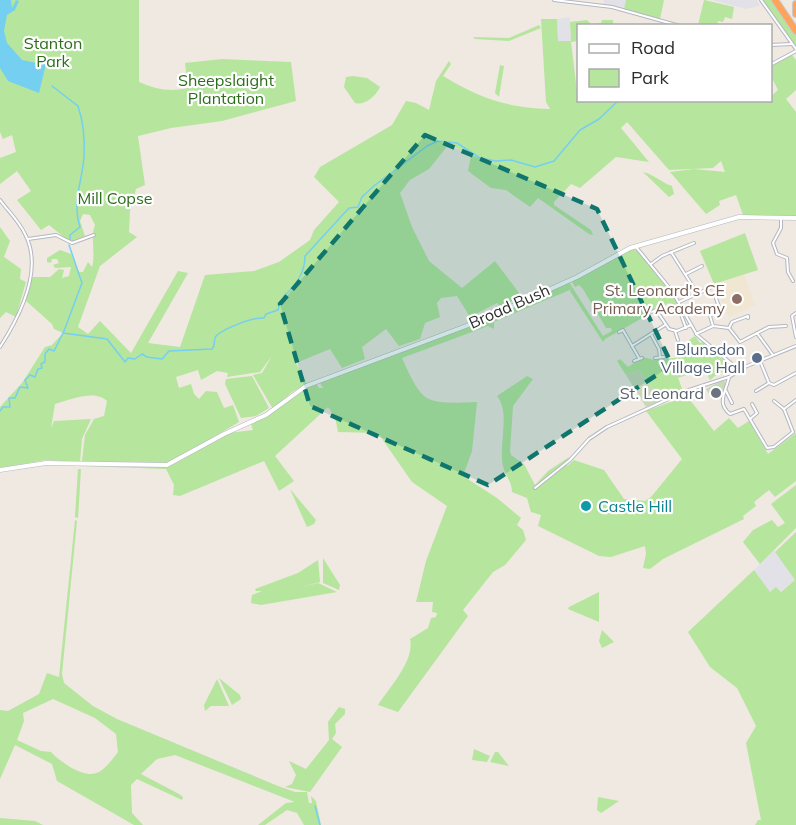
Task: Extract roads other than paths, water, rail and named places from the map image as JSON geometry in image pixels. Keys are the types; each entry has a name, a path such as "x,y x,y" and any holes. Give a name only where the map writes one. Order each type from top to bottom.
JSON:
{"highway":[{"path":"777,0 796,25"},
{"path":"777,0 796,31"},
{"path":"796,4 796,14"}],"main road":[{"name":"Broad Bush","path":"0,470 46,463 164,466 270,413 306,386 482,320 577,277 636,246 739,217 796,218"}],"street":[{"path":"554,0 612,7 673,24"},
{"path":"761,0 796,50 772,64"},
{"path":"772,45 792,44"},
{"path":"0,200 28,239 33,257 31,273 18,318 0,347"},
{"path":"777,254 773,240 780,230 781,219"},
{"path":"28,239 56,235 72,243 94,235"},
{"path":"651,264 671,252 690,247 694,243"},
{"path":"636,246 679,302 696,334 739,370"},
{"path":"671,252 697,293"},
{"path":"773,256 777,254 787,258 788,272 793,281"},
{"path":"686,275 700,267"},
{"path":"679,302 707,287 717,285 718,288"},
{"path":"714,327 710,316 719,307 716,298"},
{"path":"652,312 661,307"},
{"path":"656,310 665,325 675,331 678,340"},
{"path":"679,313 686,328"},
{"path":"796,313 792,316 796,336"},
{"path":"729,328 732,322 748,316 748,318"},
{"path":"632,346 665,325"},
{"path":"675,331 691,325"},
{"path":"729,328 737,341 741,342 771,327 786,326"},
{"path":"696,334 714,327 729,328"},
{"path":"627,328 621,331 640,358 634,361"},
{"path":"757,333 773,355"},
{"path":"651,334 662,357 655,358"},
{"path":"774,401 784,409 795,432 770,449 742,409 730,414 726,412 721,400 733,373 796,346"},
{"path":"760,361 768,373 769,383"},
{"path":"733,367 733,373"},
{"path":"756,391 769,383 778,385 796,373"},
{"path":"535,488 570,460 589,439 607,427 686,391 729,378"},
{"path":"726,391 732,403"},
{"path":"784,409 796,400"},
{"path":"750,419 757,414 752,404"}],"water":[{"path":"0,0 11,0 12,8 16,0 19,1 15,10 7,15 4,31 7,43 22,60 37,63 41,60 46,64 39,93 8,81 0,68"}],"waterway":[{"path":"52,86 78,106 83,131 84,157 77,200 80,227 70,235 70,241"},
{"path":"63,333 107,339 125,362 128,358 135,359 142,354 162,359 169,351 212,349 215,338 220,333 247,321 264,318 266,314 278,310 280,303 285,301 284,296 302,273 305,256 349,208 358,207 362,197 375,185 427,146 438,141 457,143 480,158 496,161 511,160 535,167 554,161 580,130 599,119 617,102"},
{"path":"0,411 3,407 10,407 9,398 15,398 20,387 28,388 25,380 30,375 35,377 38,369 42,368 41,364 45,362 45,354 49,349 54,351 64,331 82,283 69,245"},
{"path":"315,806 320,825"}],"place":[{"name":"St. Leonard's CE Primary Academy","path":"737,299"},
{"name":"Blunsdon Village Hall","path":"757,358"},
{"name":"St. Leonard","path":"716,393"},
{"name":"Castle Hill","path":"586,506"}],"park label":[{"name":"Stanton Park","path":"53,52"},
{"name":"Sheepslaight Plantation","path":"226,89"},
{"name":"Mill Copse","path":"115,198"}]}
